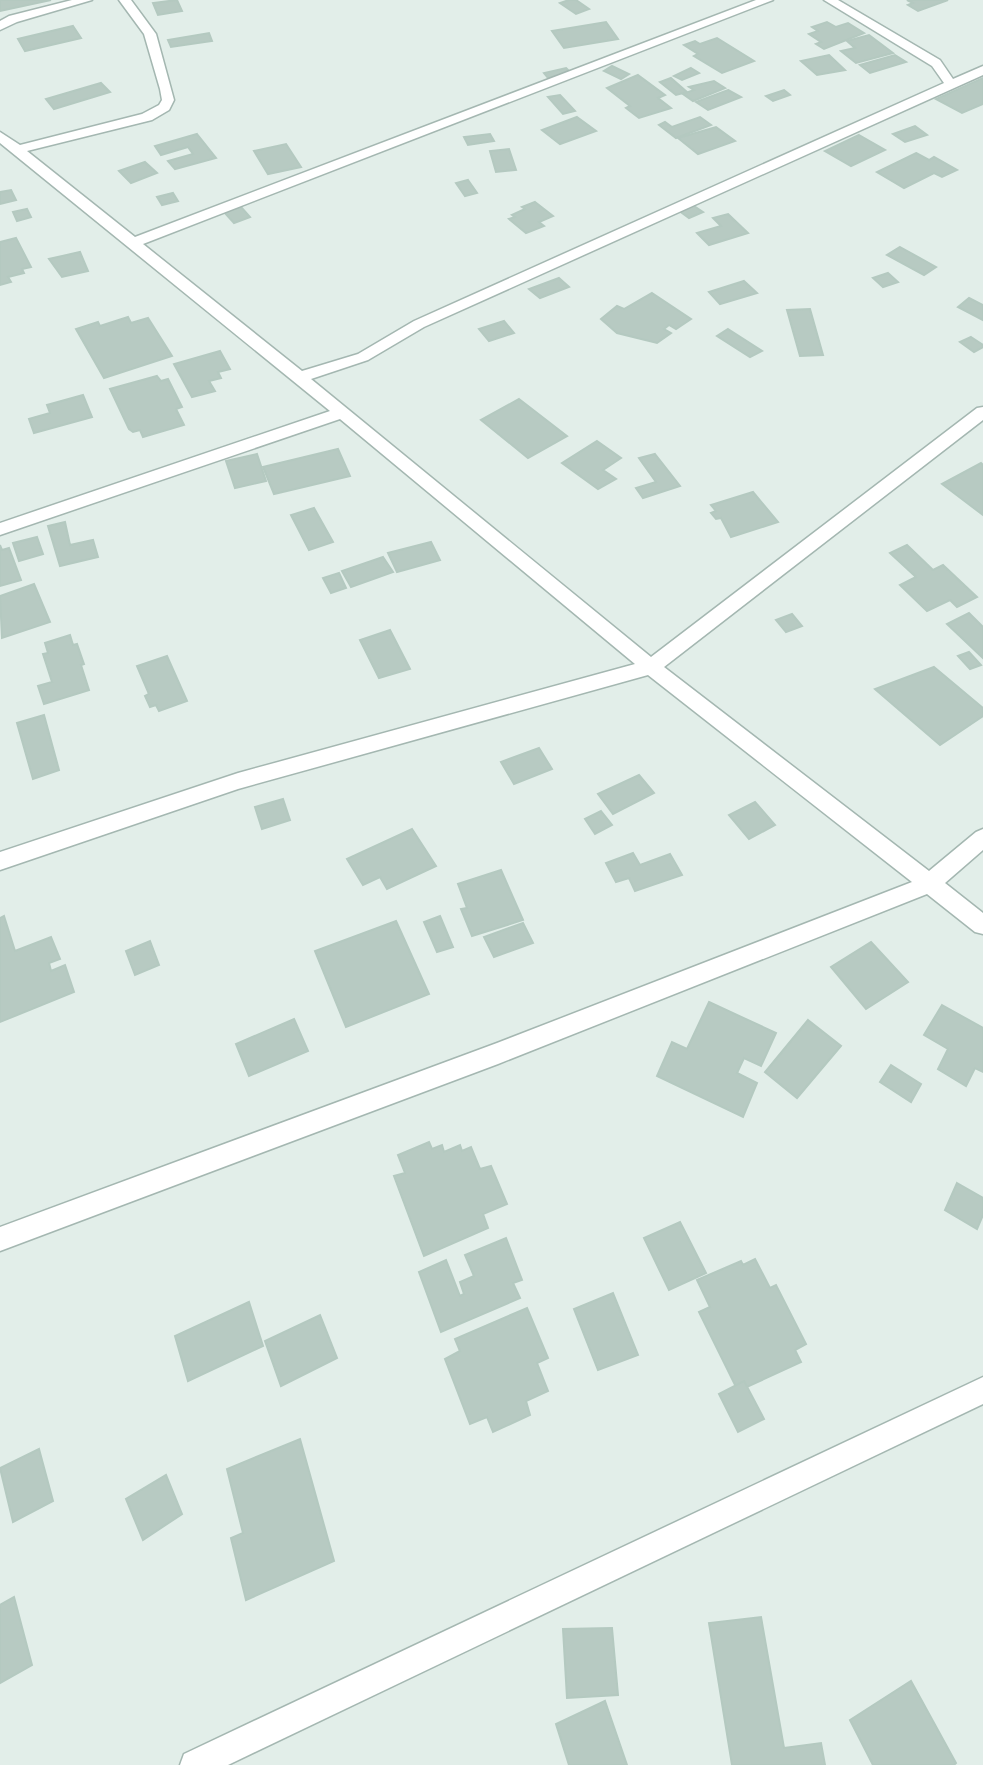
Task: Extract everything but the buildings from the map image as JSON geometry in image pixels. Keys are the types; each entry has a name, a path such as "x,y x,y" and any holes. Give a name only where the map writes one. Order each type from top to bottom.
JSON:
{"street":[{"path":"0,26 13,19 86,0"},
{"path":"7,142 147,117 164,107 168,100 166,89 150,33 125,0"},
{"path":"132,243 767,0"},
{"path":"830,0 936,63 951,84"},
{"path":"299,377 363,357 419,324 983,70"},
{"path":"7,142 343,412 651,667 983,925"},
{"path":"0,529 343,412"},
{"path":"0,861 238,781 651,667 983,412"},
{"path":"0,1238 498,1053 929,884 983,838"},
{"path":"195,1765 983,1390"}]}
